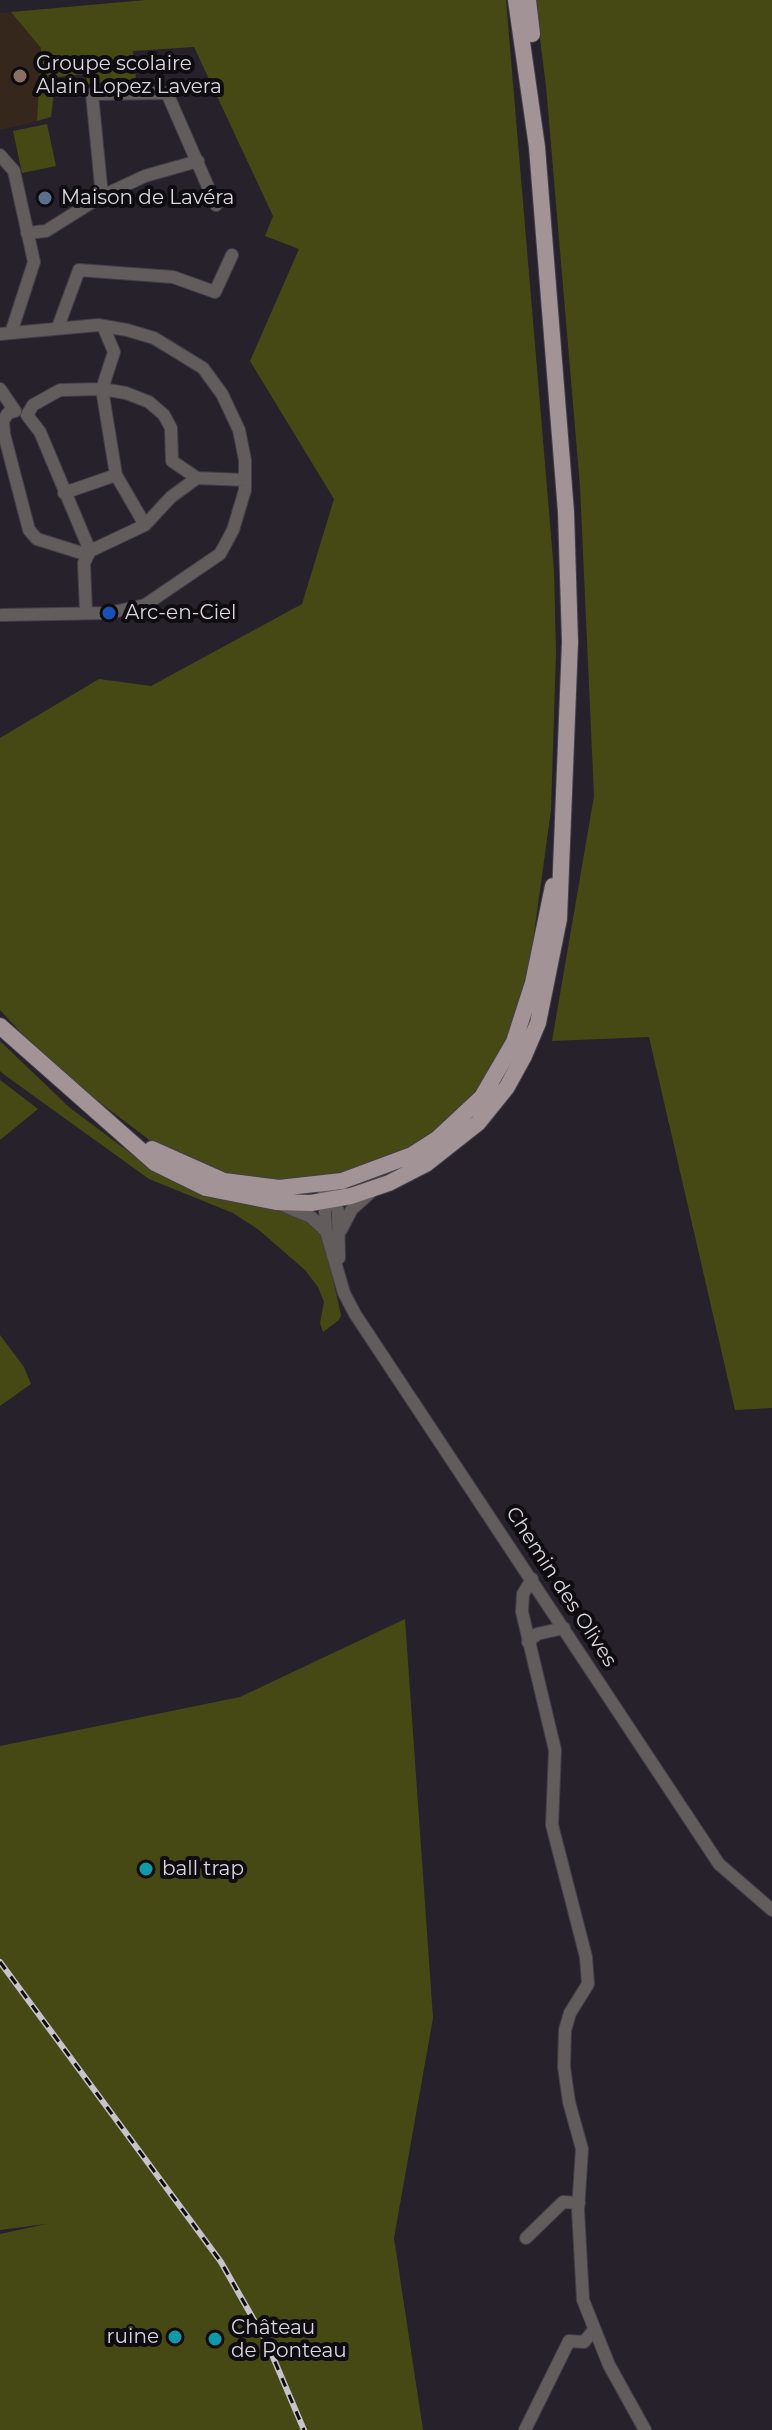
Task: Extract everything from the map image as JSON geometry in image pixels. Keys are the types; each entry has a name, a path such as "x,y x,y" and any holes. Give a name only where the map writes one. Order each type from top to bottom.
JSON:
{"main road":[{"path":"516,0 537,147"},
{"path":"0,1026 93,1112 155,1163 206,1188 276,1202 378,1187 416,1170 459,1141 493,1105 524,1056 538,1023 559,919 569,735 569,575 528,0"},
{"path":"93,1112 163,1156 224,1181 327,1195 412,1155 437,1139 482,1097 514,1042 525,1014 563,841"}],"street":[{"path":"102,196 92,94 167,93 216,205"},
{"path":"0,155 14,171 34,262 5,334 58,327 103,326 154,338 203,368 222,394 239,430 245,480 233,530 220,554 145,605 109,613 1,616"},
{"path":"27,233 46,231 102,196 145,176 198,161"},
{"path":"58,327 79,270 173,277 215,292 220,288 232,255"},
{"path":"103,326 114,352 102,389 116,475 145,525"},
{"path":"0,389 40,432 89,553"},
{"path":"89,553 37,539 29,530 4,434 3,421 8,413 21,413 60,390 102,389 149,402 164,415 171,428 172,461 197,478 245,480"},
{"path":"64,493 116,475"},
{"path":"86,612 84,563 89,553 145,525 171,497 197,478"},
{"path":"276,1202 311,1217 333,1232 352,1209 378,1187"},
{"name":"Chemin des Olives","path":"327,1195 338,1270 355,1314 719,1864 772,1910"},
{"path":"532,1579 523,1594 528,1642 555,1750 552,1825 586,1957 588,1984 570,2013 565,2030 564,2067 569,2102 582,2149 579,2203 583,2300 641,2428"},
{"path":"528,1642 537,1634 564,1628"},
{"path":"526,2238 563,2202 579,2203"},
{"path":"525,2430 569,2341 584,2342 594,2330"}],"shaded area":[{"name":"Groupe scolaire Alain Lopez Lavera","path":"11,12 41,47 37,121 0,130 0,13"}],"green space":[{"path":"146,0 506,0 554,571 556,653 551,810 531,955 518,1011 502,1052 479,1088 451,1119 413,1148 373,1166 302,1183 223,1176 152,1142 52,1066 0,1010 0,738 99,679 151,686 302,604 334,499 250,361 299,249 265,236 273,216 194,47 133,51 136,79 87,84 86,74 56,77 51,117 37,121 41,48 11,12"},
{"path":"535,0 772,0 772,1408 735,1410 649,1037 552,1041 594,796 580,486 546,86"},
{"path":"47,124 56,166 22,173 13,131"},
{"path":"0,1041 69,1107 145,1164 304,1217 316,1226 324,1239 341,1315 339,1320 323,1332 320,1323 324,1302 318,1287 305,1270 259,1230 233,1213 149,1179 6,1076 0,1071"},
{"path":"0,1080 38,1109 0,1140"},
{"path":"0,1335 24,1367 31,1384 0,1406"},
{"path":"405,1619 433,2018 394,2238 423,2430 0,2430 0,2234 46,2224 0,2230 0,1746 240,1697"}],"railway":[{"path":"0,1962 221,2262 267,2343 304,2430"}],"place":[{"name":"Groupe scolaire Alain Lopez Lavera","path":"20,76"},
{"name":"Maison de Lavéra","path":"45,198"},
{"name":"Arc-en-Ciel","path":"109,613"},
{"name":"ball trap","path":"146,1869"},
{"name":"ruine","path":"175,2337"},
{"name":"Château de Ponteau","path":"215,2339"}]}
